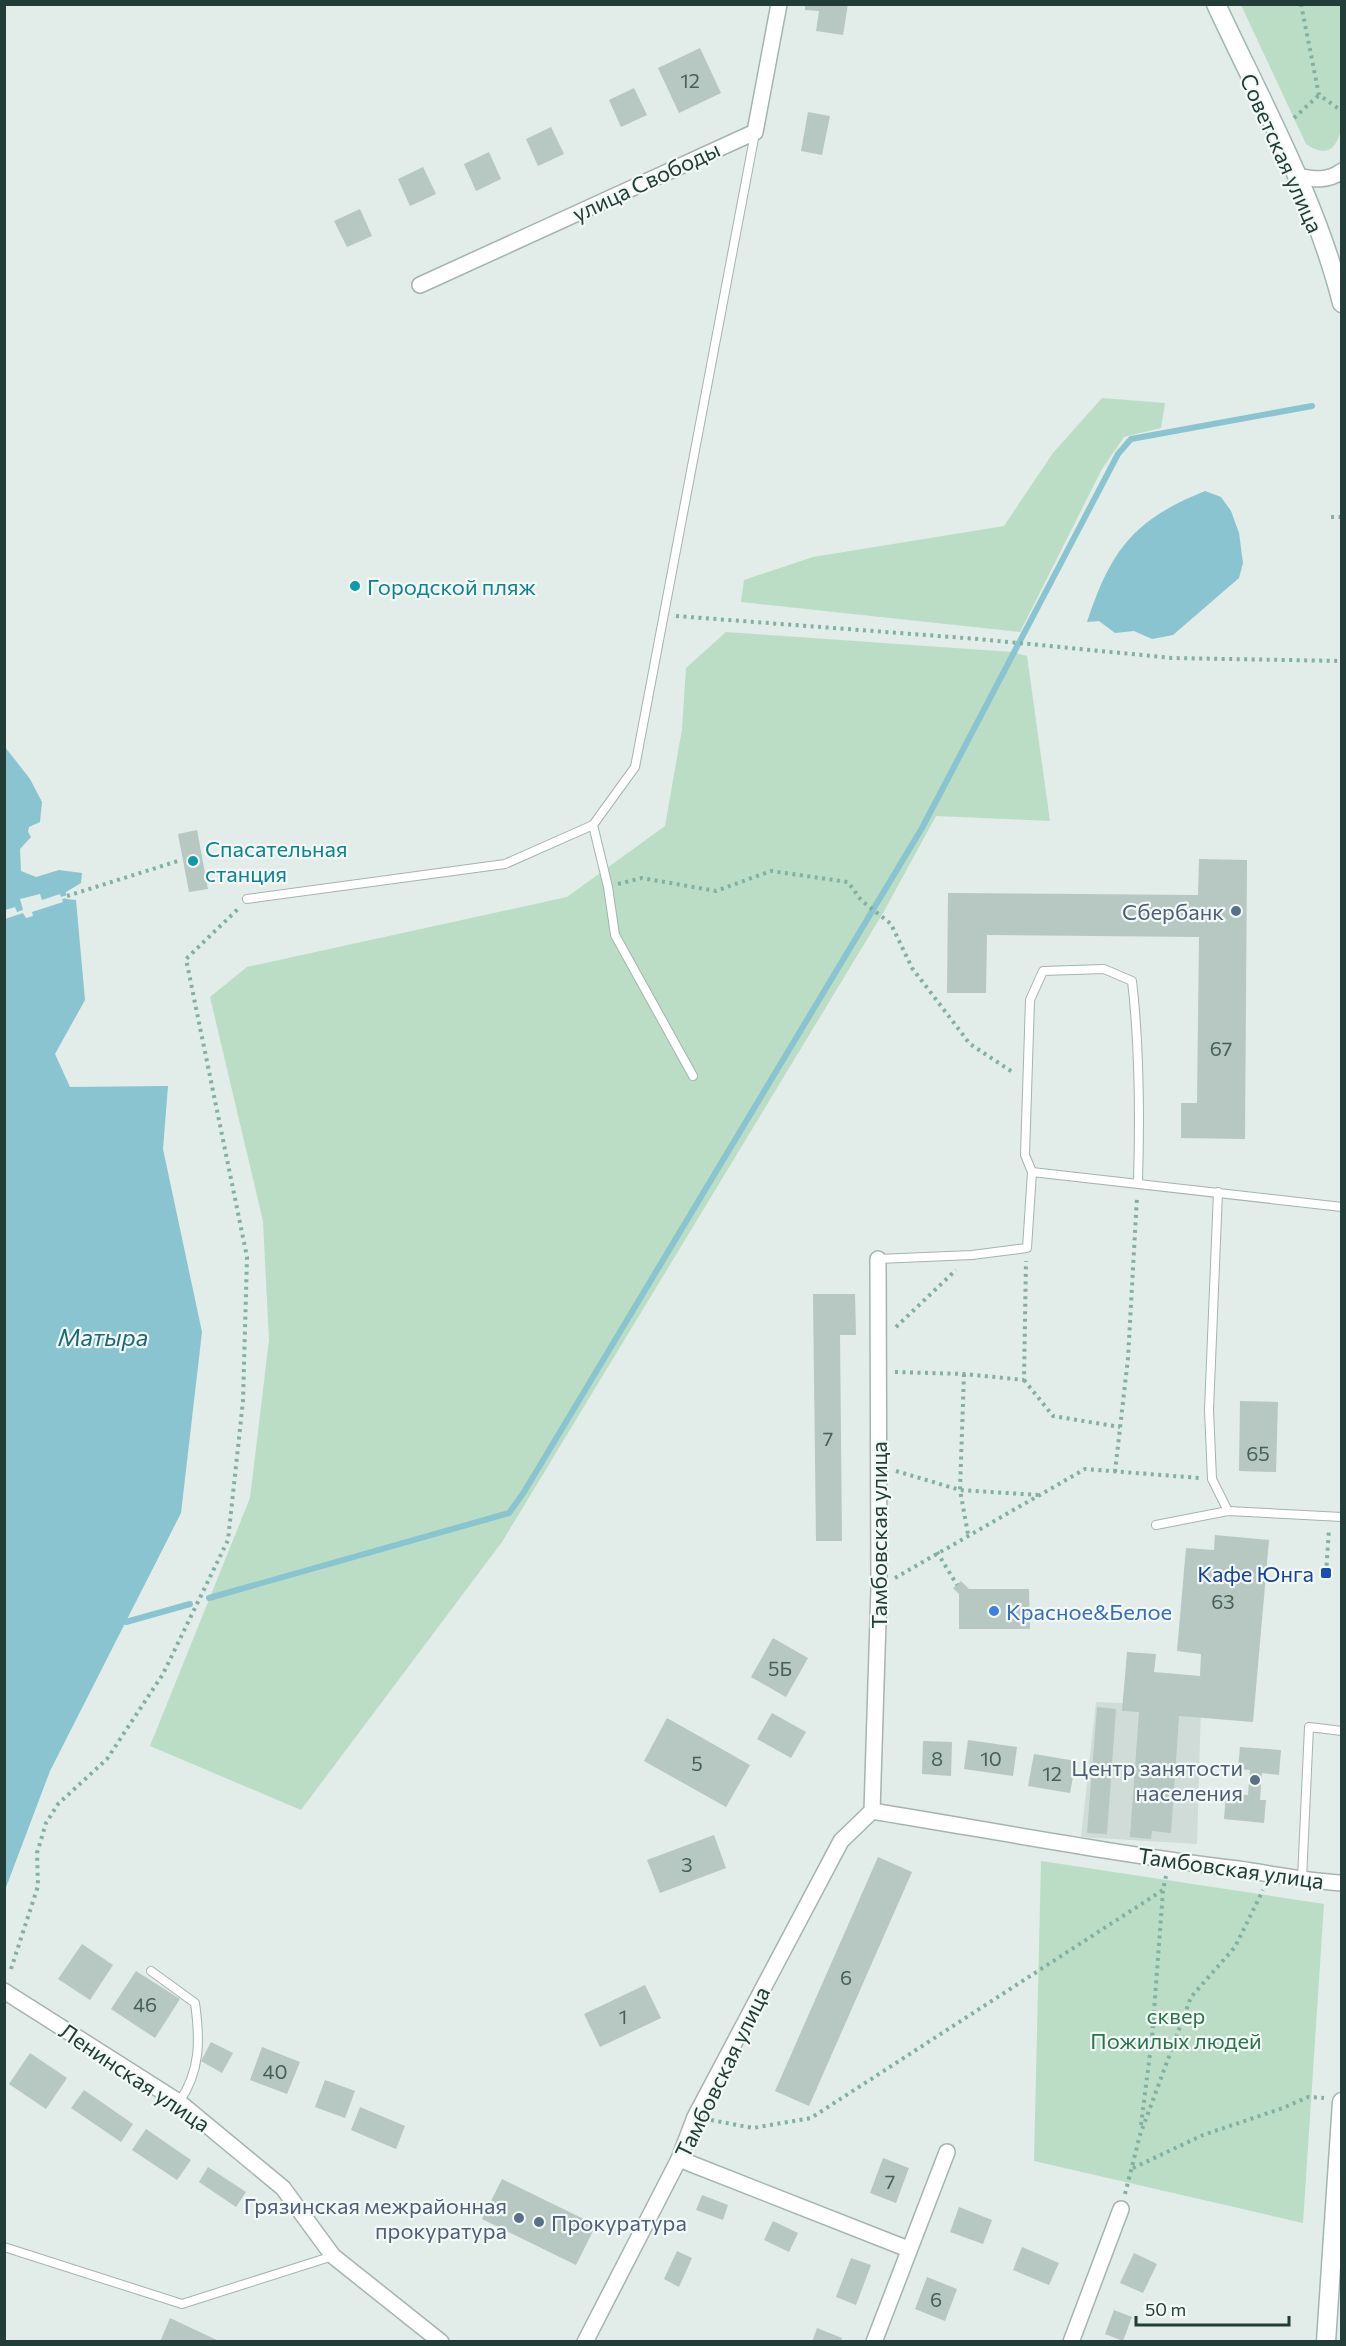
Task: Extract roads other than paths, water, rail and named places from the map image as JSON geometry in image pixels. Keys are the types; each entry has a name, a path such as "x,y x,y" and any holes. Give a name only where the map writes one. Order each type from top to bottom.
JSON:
{"main road":[{"name":"Советская улица","path":"1216,4 1296,177 1335,275 1341,303"},
{"path":"1326,2342 1341,2102"}],"street":[{"path":"755,132 779,4"},
{"name":"улица Свободы","path":"420,285 755,132"},
{"path":"1296,177 1320,180 1335,176 1341,171"},
{"name":"Тамбовская улица","path":"585,2342 680,2159 695,2117 841,1842 872,1810 879,1588 878,1259"},
{"name":"Тамбовская улица","path":"872,1810 1170,1861 1271,1873 1302,1881 1341,1883"},
{"name":"Ленинская улица","path":"4,1991 179,2102 283,2188 333,2256 441,2342"},
{"path":"874,2342 947,2152"},
{"path":"680,2159 908,2249"},
{"path":"1071,2342 1121,2209"}],"lane":[{"path":"247,899 504,864 593,825 635,767 755,132"},
{"path":"593,825 608,887 615,935 693,1076"},
{"path":"878,1259 972,1255 1027,1248 1032,1172 1026,1155 1030,1000 1043,971 1104,969 1132,981 1138,1031 1140,1099 1138,1182"},
{"path":"1032,1172 1138,1182 1341,1207"},
{"path":"1218,1192 1209,1410 1212,1479 1228,1511"},
{"path":"1156,1524 1228,1511 1341,1517"},
{"path":"1302,1881 1309,1727 1341,1731"},
{"path":"151,1971 195,2003 200,2037 191,2084 179,2102"},
{"path":"4,2247 182,2304 333,2256"}],"water":[{"path":"1205,491 1221,497 1231,511 1239,533 1243,563 1239,578 1173,635 1152,639 1134,631 1115,633 1099,621 1087,622 1105,575 1128,540 1142,526 1160,514"},
{"name":"Матыра","path":"5,747 30,779 42,802 40,822 29,827 28,832 31,837 20,849 21,871 36,877 59,870 82,873 81,883 66,892 66,899 76,900 85,1000 55,1054 70,1087 168,1086 163,1149 202,1332 181,1513 50,1771 5,1890"}],"waterway":[{"path":"209,1598 509,1513 524,1492 922,828 1118,454 1131,439 1312,406"},
{"path":"126,1622 190,1604"}],"place":[{"name":"Городской пляж","path":"355,586"},
{"name":"Спасательная станция","path":"193,861"},
{"name":"Сбербанк","path":"1236,911"},
{"name":"Кафе Юнга","path":"1326,1573"},
{"name":"Красное&Белое","path":"994,1611"},
{"name":"Центр занятости населения","path":"1255,1780"},
{"name":"Грязинская межрайонная прокуратура","path":"519,2218"},
{"name":"Прокуратура","path":"539,2222"}],"park label":[{"name":"сквер Пожилых людей","path":"1176,2028"}]}
